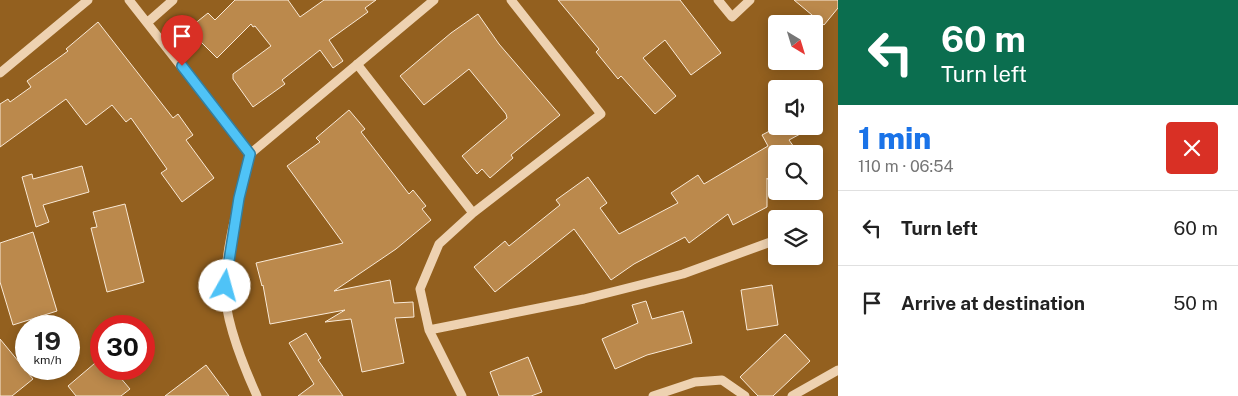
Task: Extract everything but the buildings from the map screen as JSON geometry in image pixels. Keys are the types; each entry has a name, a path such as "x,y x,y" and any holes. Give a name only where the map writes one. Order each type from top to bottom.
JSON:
{"street":[{"path":"0,73 88,0"},
{"path":"129,0 250,154"},
{"path":"148,22 173,0"},
{"path":"256,396 230,324 225,286 239,198 250,154 434,0"},
{"path":"462,396 429,330 420,289 439,244 473,212 600,114 511,0"},
{"path":"718,0 732,17 750,0"},
{"path":"357,64 473,212"},
{"path":"429,330 584,298 683,274 768,243"},
{"path":"792,396 838,370"},
{"path":"653,396 695,382 722,380 745,396"}],"route":[{"path":"182,66 250,154 239,198 228,257 225,286"}]}
